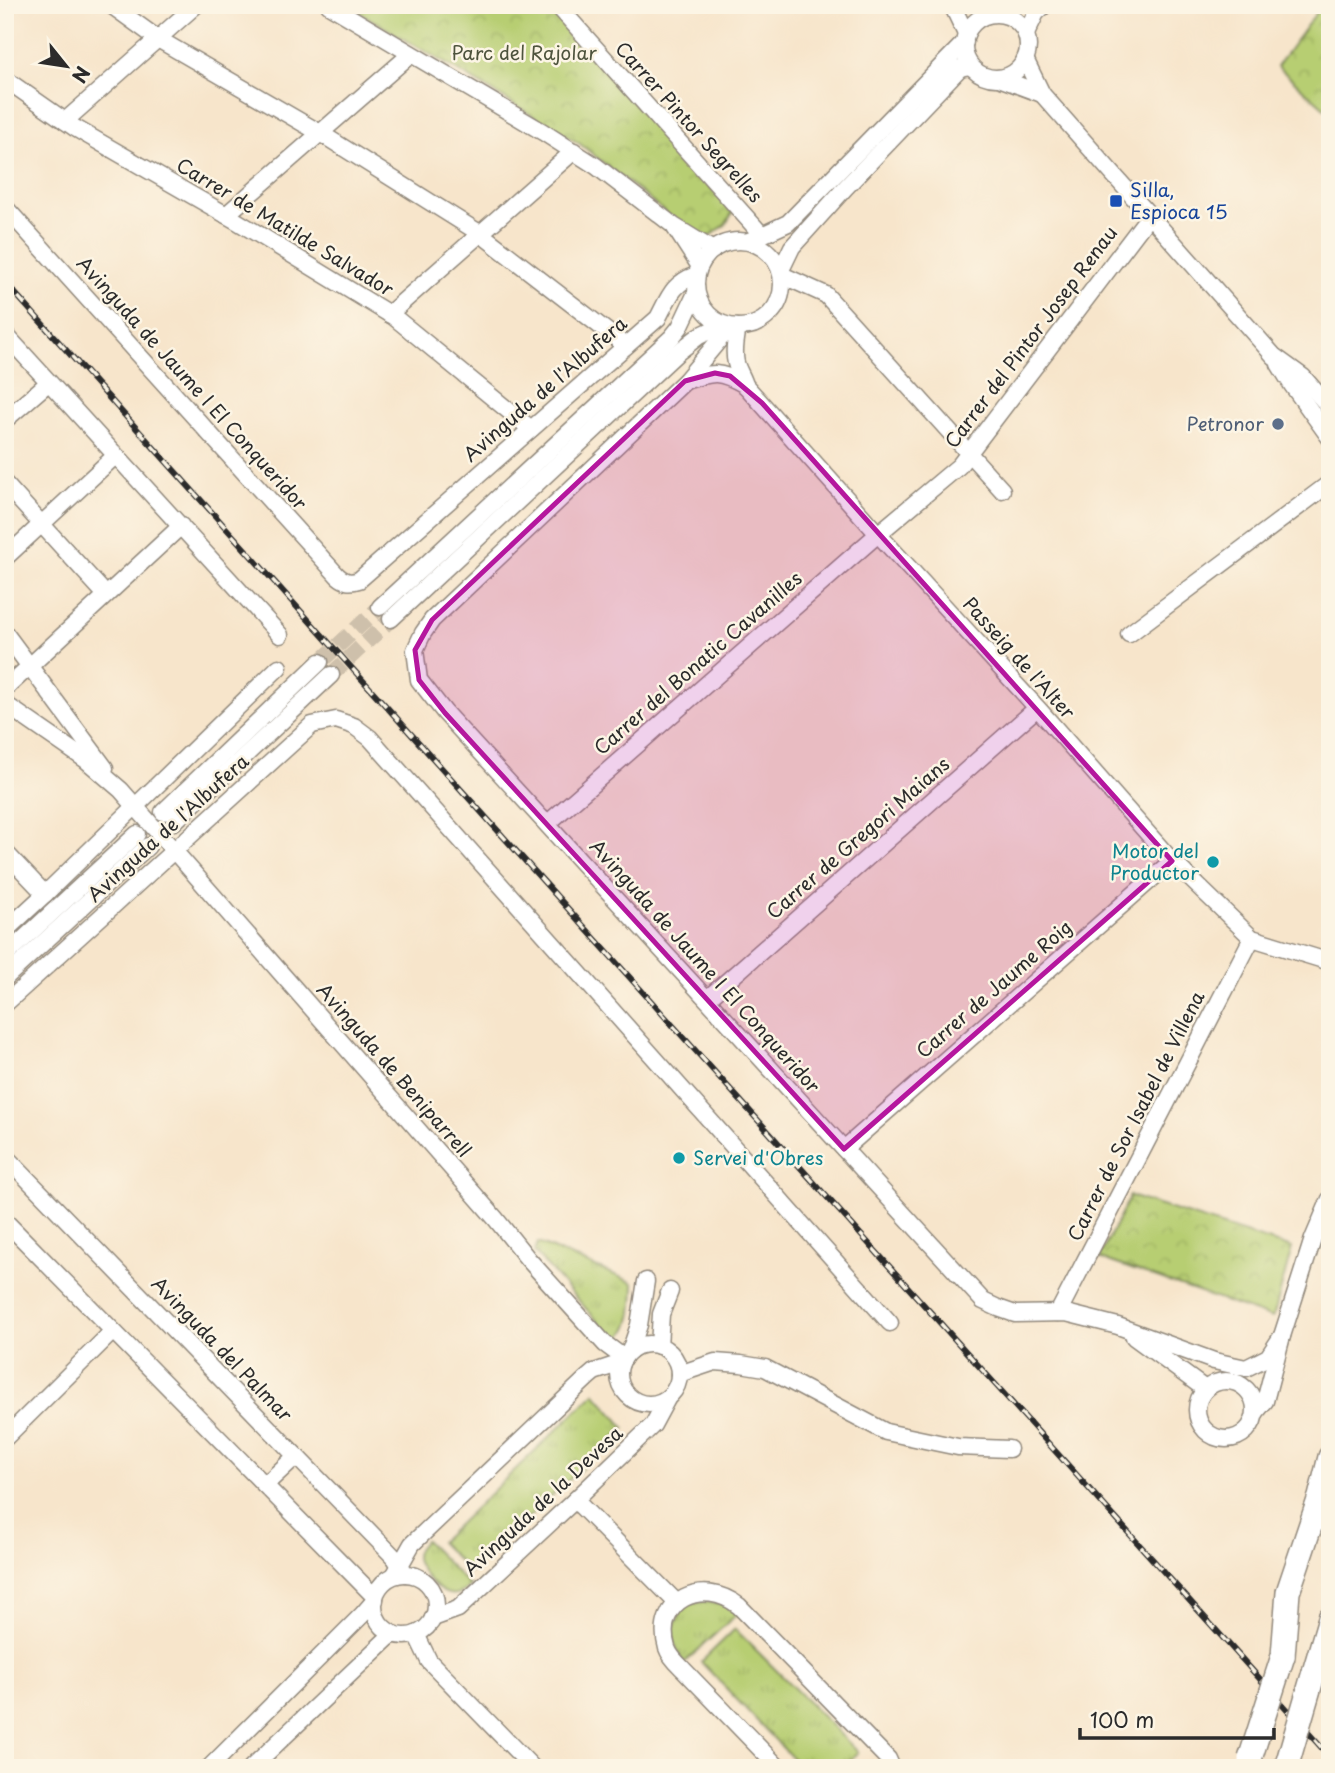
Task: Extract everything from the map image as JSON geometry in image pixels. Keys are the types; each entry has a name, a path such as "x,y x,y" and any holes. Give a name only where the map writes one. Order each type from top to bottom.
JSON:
{"highway":[{"path":"1283,1656 1288,1592 1320,1497 1330,1457"},
{"path":"1248,1763 1330,1513"},
{"path":"1286,1768 1330,1618"},
{"path":"1314,1672 1330,1643"}],"street":[{"path":"111,5 158,39 320,133 481,233 626,346"},
{"path":"65,121 196,5"},
{"path":"329,5 574,151 674,226 713,250"},
{"name":"Carrer Pintor Segrelles","path":"557,5 755,238"},
{"path":"952,5 965,38 964,49 970,66 982,75 999,78 1042,94"},
{"path":"697,270 713,250 729,241 755,238 788,223 965,38 975,21 990,11 1040,9"},
{"path":"1026,34 1040,9"},
{"path":"990,11 1014,19 1021,24 1026,34 1028,49 1025,59 1014,72 999,78"},
{"path":"226,215 411,54"},
{"path":"1025,59 1042,94 1275,356 1303,377 1330,408"},
{"path":"696,293 673,337 385,613 677,353 699,336 730,326 753,326 767,317 777,306 781,296 782,273 792,247 960,68 970,66"},
{"name":"Carrer de Matilde Salvador","path":"5,79 65,121 389,314 531,429"},
{"path":"389,314 574,151"},
{"name":"Avinguda de Jaume I El Conqueridor","path":"5,207 338,576 349,582"},
{"name":"Carrer del Pintor Josep Renau","path":"877,534 959,466 1149,216"},
{"path":"674,226 697,270 698,301 709,316 730,326"},
{"path":"755,238 777,261 782,273 826,295 1002,490"},
{"name":"Avinguda de l'Albufera","path":"349,582 359,580 659,318 671,292 697,270"},
{"path":"777,306 811,289"},
{"path":"685,381 730,326"},
{"name":"Passeig de l'Alter","path":"730,326 736,366 745,385 1172,861 1252,938 1330,962"},
{"path":"5,334 280,635"},
{"path":"1275,356 1330,438"},
{"path":"685,381 715,373 730,376 745,385"},
{"name":"Avinguda de Jaume I El Conqueridor","path":"685,381 432,620 415,650 419,680 445,713 983,1301 1015,1314 1058,1313"},
{"path":"5,420 48,383"},
{"path":"5,558 115,456"},
{"path":"1129,634 1330,483"},
{"path":"5,484 106,595"},
{"path":"5,689 181,526"},
{"name":"Carrer del Bonatic Cavanilles","path":"547,824 877,534"},
{"path":"5,633 121,790"},
{"name":"Avinguda de l'Albufera","path":"5,930 279,667"},
{"name":"Avinguda de l'Albufera","path":"168,817 326,668"},
{"path":"5,704 86,760 121,790"},
{"name":"Carrer de Gregori Maians","path":"707,999 1037,708"},
{"name":"Avinguda de l'Albufera","path":"5,1004 312,726 336,720 354,726 370,738 890,1323"},
{"name":"Avinguda de Beniparrell","path":"121,790 528,1259 605,1344 625,1357"},
{"name":"Avinguda de l'Albufera","path":"5,956 142,840 5,978"},
{"path":"5,852 45,894"},
{"name":"Carrer de Jaume Roig","path":"844,1149 1172,861"},
{"name":"Carrer de Sor Isabel de Villena","path":"1058,1313 1252,938"},
{"name":"Avinguda del Palmar","path":"5,1156 296,1456 400,1572"},
{"path":"1256,1412 1265,1401 1282,1336 1313,1239 1330,1199"},
{"path":"6,1223 375,1598"},
{"path":"400,1572 419,1577 430,1586 435,1595 436,1607 430,1624 416,1634 404,1636 384,1628 377,1619 374,1609 378,1590 385,1581 400,1572 412,1544 587,1378 625,1357 639,1346 659,1346 673,1356 677,1363 679,1374 672,1394 659,1403 645,1404 631,1398 620,1384 619,1370 625,1357 639,1325 646,1281"},
{"path":"659,1346 660,1314 670,1291"},
{"path":"1058,1313 1066,1312 1118,1326 1214,1361 1246,1368 1268,1357 1282,1336"},
{"path":"1118,1326 1205,1389"},
{"path":"5,1438 113,1331"},
{"path":"1214,1361 1223,1381"},
{"path":"679,1374 715,1362 765,1368 886,1432 958,1447 1009,1449"},
{"path":"1223,1381 1240,1384 1247,1389 1255,1404 1254,1422 1240,1437 1231,1440 1212,1437 1199,1423 1197,1414 1199,1398 1205,1389 1223,1381"},
{"name":"Avinguda de la Devesa","path":"433,1618 458,1608 575,1500 653,1425 667,1399"},
{"path":"265,1485 296,1456"},
{"path":"575,1500 677,1603"},
{"path":"779,1768 672,1658 667,1649 666,1624 677,1603 686,1596 702,1592 717,1593 739,1606 888,1759 892,1768"},
{"path":"209,1768 352,1625 375,1598"},
{"path":"251,1768 394,1634"},
{"path":"416,1634 429,1661 533,1768"}],"highlighted area":[{"path":"715,373 730,376 762,403 1172,861 844,1149 445,713 419,680 415,650 432,620 685,381"}],"green space":[{"name":"Parc del Rajolar","path":"347,5 545,5 733,212 725,225 706,239 695,236 580,144"},
{"path":"1322,5 1330,5 1330,113 1277,66"},
{"path":"1130,1196 1292,1248 1273,1318 1099,1258"},
{"path":"538,1243 632,1282 632,1314 628,1327 619,1339 613,1338 534,1252"},
{"path":"595,1393 625,1428 470,1572 440,1542"},
{"path":"425,1540 470,1586 457,1594 451,1594 434,1585 416,1559 417,1551"},
{"path":"709,1601 738,1613 684,1663 674,1639 677,1620 687,1605"},
{"path":"735,1629 858,1752 842,1768 802,1768 701,1662"}],"tunnel":[{"path":"320,662 380,607"},
{"path":"331,675 391,619"}],"railway":[{"path":"5,282 1330,1757"}],"place":[{"name":"Silla, Espioca 15","path":"1116,201"},
{"name":"Petronor","path":"1278,424"},
{"name":"Motor del Productor","path":"1213,862"},
{"name":"Servei d'Obres","path":"679,1158"}]}
